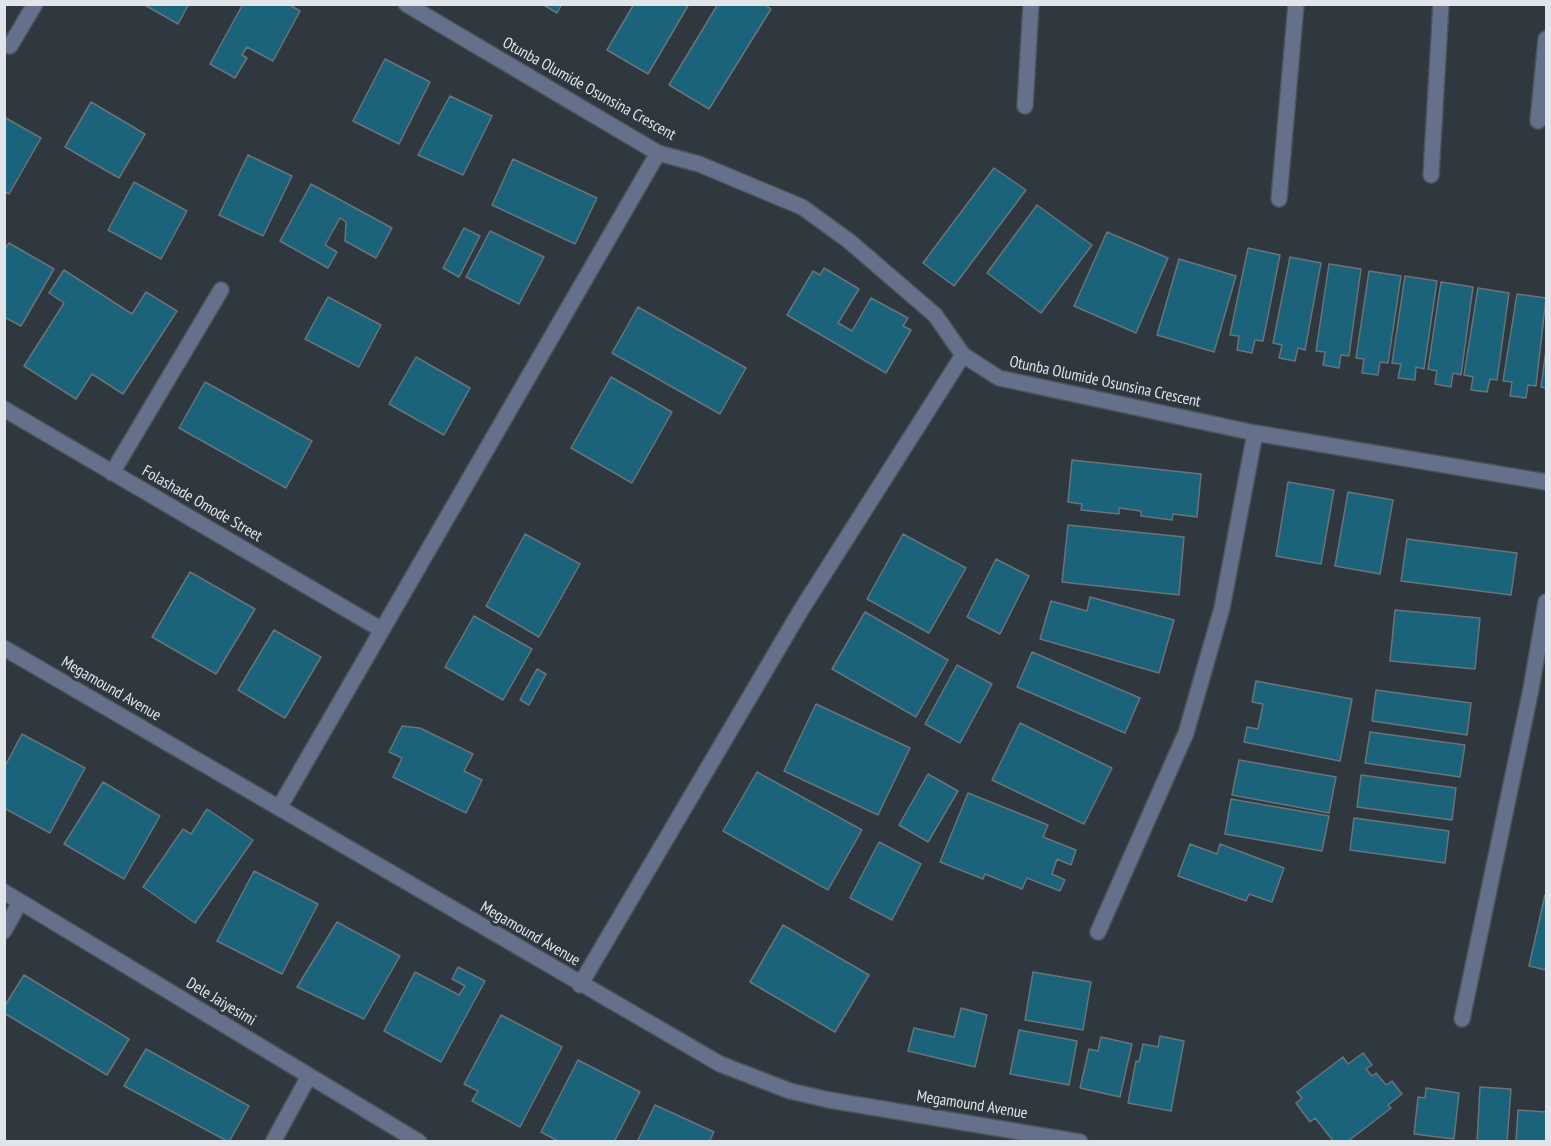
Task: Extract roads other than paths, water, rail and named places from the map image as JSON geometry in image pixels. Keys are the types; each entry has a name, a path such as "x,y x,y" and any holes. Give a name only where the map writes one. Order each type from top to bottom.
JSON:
{"street":[{"path":"10,46 35,4"},
{"name":"Otunba Olumide Osunsina Crescent","path":"406,4 658,153 699,164 802,207 849,241 935,315 963,355 999,378 1255,433 1546,482"},
{"path":"1024,106 1031,4"},
{"path":"1279,199 1296,4"},
{"path":"1431,175 1441,4"},
{"path":"1538,121 1546,39"},
{"path":"279,808 658,153"},
{"path":"112,473 221,290"},
{"path":"580,985 801,610 963,355"},
{"name":"Folashade Omode Street","path":"4,409 382,630"},
{"path":"1098,932 1186,734 1222,608 1255,433"},
{"path":"1462,1019 1531,688 1546,602"},
{"name":"Megamound Avenue","path":"4,648 580,985 720,1064 790,1090 829,1101 1042,1138 1080,1142"},
{"name":"Dele Jaiyesimi","path":"4,892 419,1142"},
{"path":"4,932 20,902"},
{"path":"273,1142 309,1076"}]}
